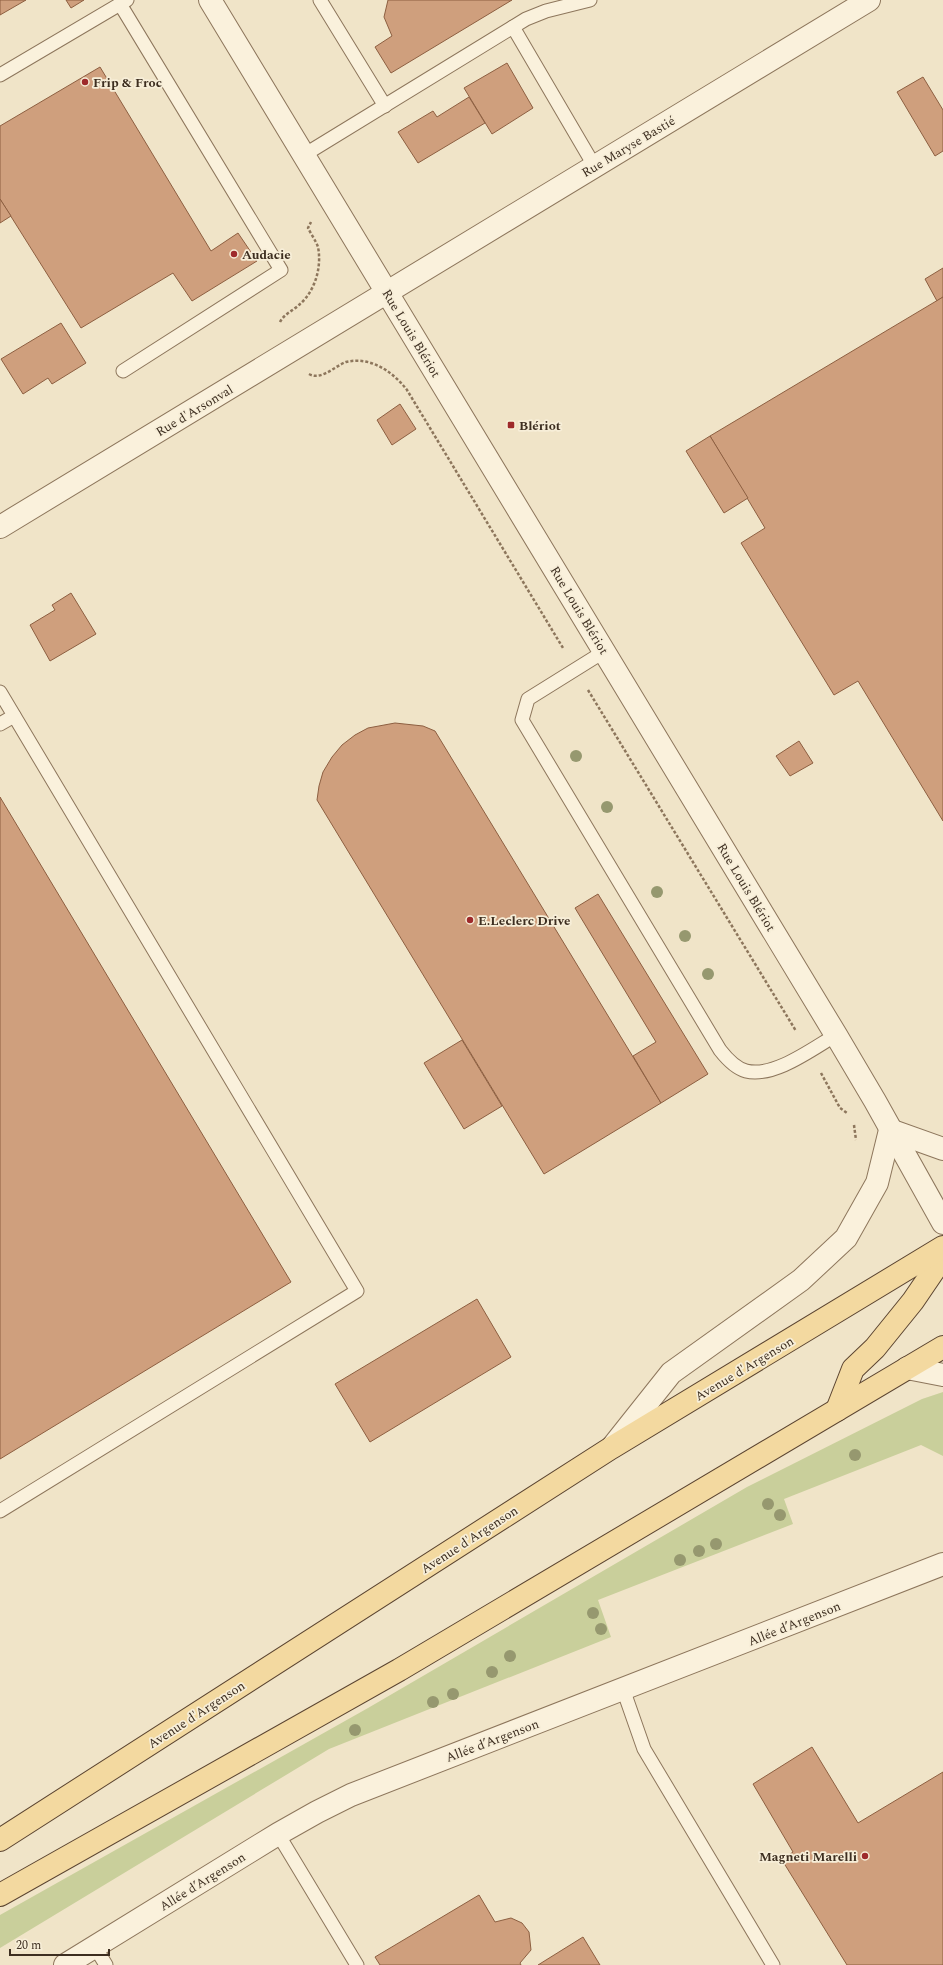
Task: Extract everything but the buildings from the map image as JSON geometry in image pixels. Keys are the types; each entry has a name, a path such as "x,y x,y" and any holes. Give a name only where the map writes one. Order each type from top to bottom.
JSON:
{"main road":[{"name":"Avenue d'Argenson","path":"0,1840 611,1448 943,1248"},
{"path":"837,1410 853,1369 875,1348 908,1307 943,1257"},
{"path":"0,1895 399,1670 943,1347"}],"street":[{"name":"Rue Louis Blériot","path":"210,0 836,1035 943,1223"},
{"name":"Rue Maryse Bastié","path":"388,292 869,0"},
{"name":"Rue d'Arsonval","path":"0,527 388,292"},
{"path":"611,1448 671,1373 801,1280 846,1238 877,1183 890,1130 943,1149"},
{"path":"907,1368 943,1375"},
{"name":"Allée d’Argenson","path":"65,1965 278,1834 351,1795 943,1564"}],"lane":[{"path":"320,0 385,106"},
{"path":"304,155 512,27 546,11 590,0"},
{"path":"0,75 124,2 280,270 123,371"},
{"path":"512,27 595,167"},
{"path":"605,651 528,699 522,720 716,1044 731,1063 746,1070 764,1071 782,1066 836,1035"},
{"path":"0,692 357,1291 0,1512"},
{"path":"0,724 14,716"},
{"path":"623,1689 644,1748 773,1965"},
{"path":"278,1834 357,1965"},
{"path":"95,1947 106,1965"}],"path":[{"path":"325,189 308,228 318,246 319,263 316,279 302,302 282,317 280,323 282,331 292,350 304,370 312,376 321,375 346,363 359,361 372,363 384,368 397,378 407,390 808,1051 840,1108 852,1117"}],"green space":[{"path":"943,1392 943,1456 921,1445 784,1499 793,1524 598,1600 611,1637 329,1749 0,1948 0,1915 368,1708 747,1487 922,1399"}],"place":[{"name":"Frip & Froc","path":"85,82"},
{"name":"Audacie","path":"234,254"},
{"name":"Blériot","path":"511,425"},
{"name":"E.Leclerc Drive","path":"470,920"},
{"name":"Magneti Marelli","path":"865,1856"}]}
